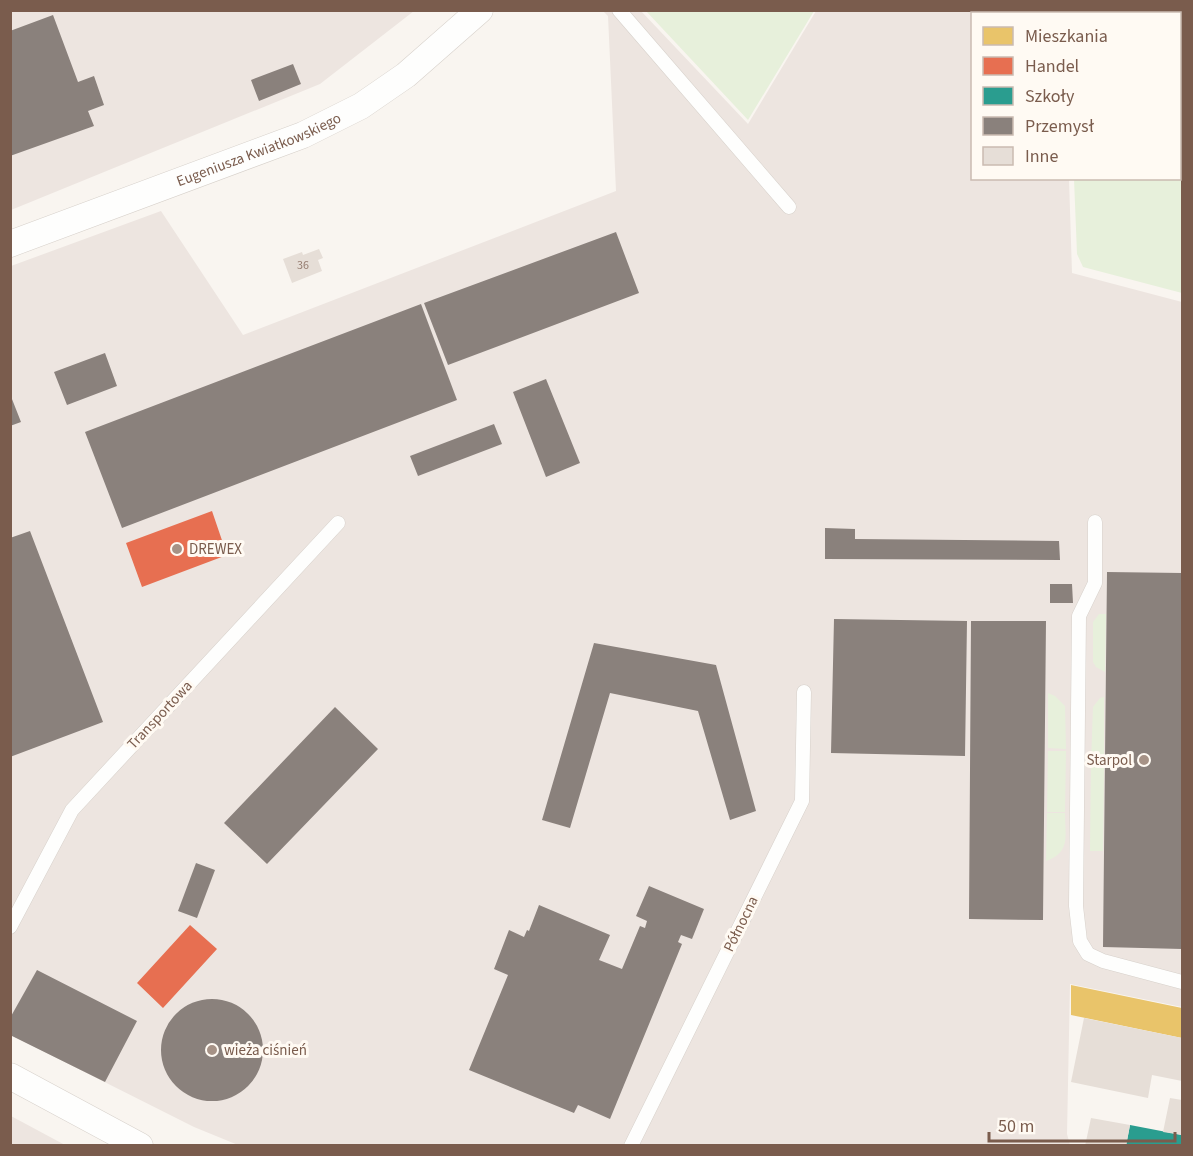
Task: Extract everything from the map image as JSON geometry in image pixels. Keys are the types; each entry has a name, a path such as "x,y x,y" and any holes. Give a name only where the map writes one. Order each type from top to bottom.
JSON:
{"street":[{"name":"Eugeniusza Kwiatkowskiego","path":"10,244 303,135 342,116 361,106 406,75 480,10"},
{"path":"10,1076 141,1146"}],"lane":[{"path":"619,10 789,207"},
{"path":"1095,522 1095,583 1079,616 1076,906 1080,941 1088,954 1102,961 1182,982"},
{"name":"Transportowa","path":"10,927 72,810 338,523"},
{"name":"Północna","path":"631,1146 802,801 804,692"}],"shaded area":[{"path":"11,11 414,11 320,84 11,210"},
{"path":"603,11 641,11 748,124 816,11 1064,11 971,12 971,180 1069,180 1072,273 1182,302 1182,1007 1070,984 1067,1134 1070,1145 238,1145 194,1127 11,1035 11,266 161,211 243,335 616,191 608,16"},
{"path":"11,1116 65,1145 11,1145"}],"green space":[{"path":"646,11 814,11 748,120"},
{"path":"1182,11 1182,293 1083,267 1077,254 1074,180 1181,180 1181,12 1066,12"},
{"path":"1099,614 1106,614 1105,672 1096,667 1093,662 1093,622"},
{"path":"1048,693 1055,696 1065,706 1066,749 1048,748"},
{"path":"1104,697 1104,762 1091,762 1093,707 1100,698"},
{"path":"1048,751 1066,751 1065,812 1047,812"},
{"path":"1091,763 1104,764 1103,851 1090,851"},
{"path":"1047,813 1065,813 1066,836 1060,853 1046,861"}],"building: Mieszkania":[{"path":"1071,985 1182,1008 1182,1038 1071,1015"}],"building: Handel":[{"name":"DREWEX","path":"212,511 227,555 142,587 126,543"},
{"path":"190,925 217,949 163,1008 137,983"}],"building: Szkoły":[{"path":"1130,1125 1182,1135 1182,1146 1126,1146"}],"building: Przemysł":[{"path":"53,15 78,82 94,76 104,105 88,111 94,126 10,156 10,31"},
{"path":"293,64 301,84 259,101 251,80"},
{"path":"616,232 639,293 448,365 424,303"},
{"path":"421,304 457,400 122,528 85,432"},
{"path":"105,353 117,386 67,405 54,372"},
{"path":"546,379 580,463 546,477 513,392"},
{"path":"10,394 21,422 10,426"},
{"path":"494,424 502,444 418,476 410,456"},
{"path":"825,528 855,529 855,539 1059,541 1060,560 825,559"},
{"path":"30,531 103,722 10,757 10,538"},
{"name":"Starpol","path":"1107,572 1182,573 1182,949 1103,947"},
{"path":"1050,584 1072,584 1073,603 1050,603"},
{"path":"834,619 967,621 965,756 831,753"},
{"path":"971,621 1046,621 1043,920 969,919"},
{"path":"594,643 716,665 756,811 730,820 698,711 610,693 570,828 542,820"},
{"path":"335,707 378,749 267,864 224,823"},
{"path":"196,863 215,870 197,918 178,911"},
{"path":"649,886 704,909 692,939 681,935 678,942 682,944 610,1119 578,1105 574,1113 469,1070 508,975 494,969 509,930 524,937 527,930 529,931 539,905 610,935 599,960 622,969 640,926 645,928 647,921 636,916"},
{"path":"37,970 137,1021 105,1082 10,1035 10,1018"},
{"name":"wieża ciśnień","path":"212,999 231,1003 248,1014 259,1031 263,1050 259,1069 248,1086 231,1097 212,1101 193,1097 176,1086 165,1069 161,1050 165,1031 176,1014 193,1003"}],"building: Inne":[{"path":"319,249 323,258 318,260 322,271 292,283 283,259"},
{"path":"1084,1018 1182,1038 1182,1081 1152,1075 1148,1098 1071,1082"},
{"path":"1170,1098 1182,1100 1182,1135 1163,1132"},
{"path":"1091,1118 1130,1125 1126,1146 1085,1146"}],"place":[{"name":"DREWEX","path":"177,549"},
{"name":"Starpol","path":"1144,760"},
{"name":"wieża ciśnień","path":"212,1050"}]}
